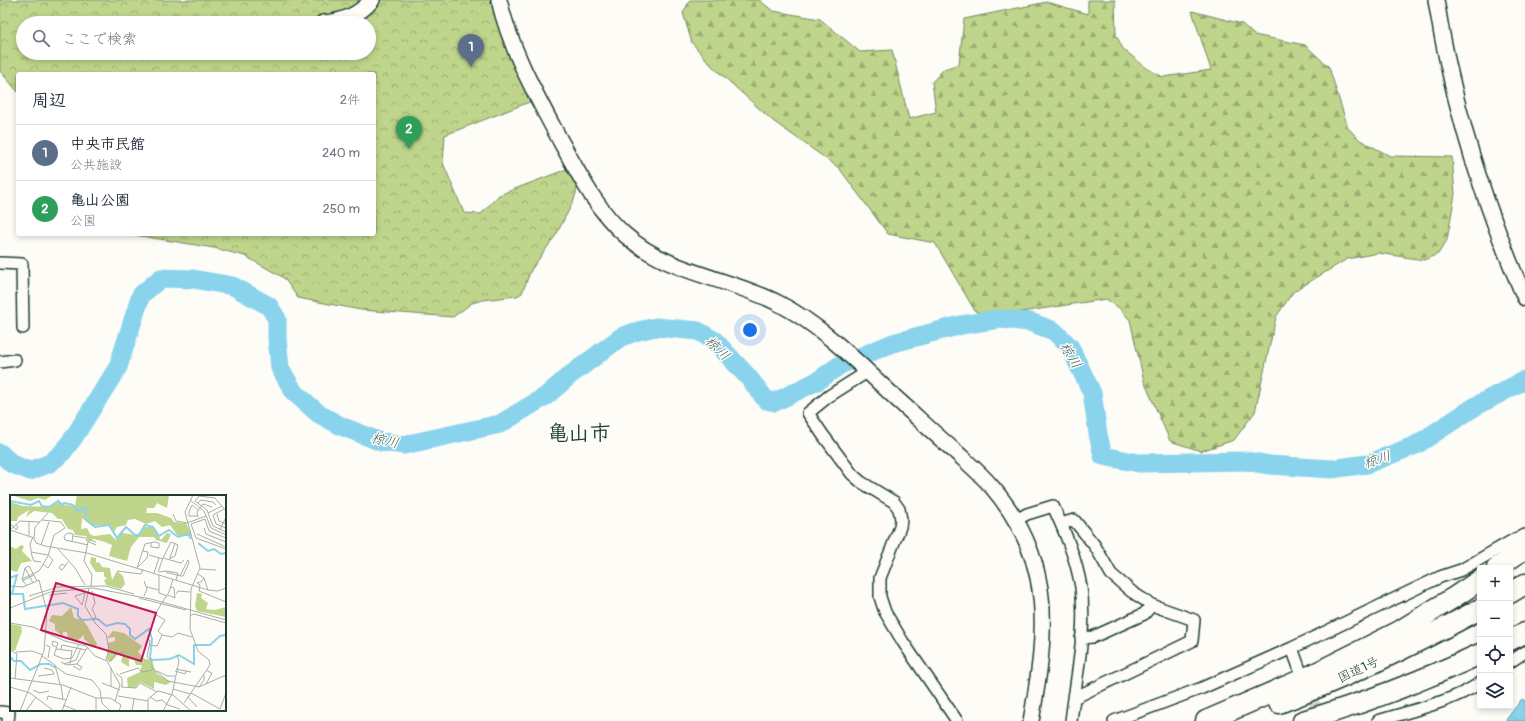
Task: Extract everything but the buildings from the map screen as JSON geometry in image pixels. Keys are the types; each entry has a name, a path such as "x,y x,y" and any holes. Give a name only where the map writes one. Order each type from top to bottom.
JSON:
{"highway":[{"path":"1501,565 1525,548"},
{"path":"1206,721 1310,676 1398,632 1477,582"},
{"path":"1513,591 1525,584"},
{"name":"国道1号","path":"1231,721 1305,693 1358,670 1477,611"},
{"path":"1513,639 1525,633"},
{"path":"1303,721 1387,692 1460,664 1477,656"}],"street":[{"path":"353,16 365,8 372,0"},
{"path":"499,0 507,29 521,65 577,170 598,205 611,221 637,244 666,262 776,302 810,323 865,370 984,478 1001,498 1016,520 1028,543 1036,565 1043,608 1042,652 1031,721"},
{"path":"1436,0 1442,41 1463,125 1486,200 1525,298"},
{"path":"0,262 22,264 23,328"},
{"path":"0,362 16,360"},
{"path":"865,370 808,413 852,474 861,482 894,502 899,509 901,519 900,528 880,578 880,597 885,612 903,642 957,721"},
{"path":"1016,520 1027,514 1053,506 1072,549 1081,588 1081,638 1071,721"},
{"path":"1061,524 1074,520 1095,546 1112,574 1132,592 1152,604 1194,620 1192,641 1074,698"},
{"path":"1114,721 1202,688 1292,648 1440,577 1462,570 1515,539 1525,536"},
{"path":"1081,638 1093,637 1144,614 1152,604"},
{"path":"1292,648 1300,670"},
{"path":"1513,660 1525,652"},
{"path":"1378,721 1454,697 1467,692 1477,685"},
{"path":"0,712 9,713 8,721"}],"green space":[{"path":"0,0 492,0 532,101 445,135 443,163 464,213 481,214 499,195 567,169 577,189 574,200 556,235 531,270 522,293 517,296 483,300 472,303 453,317 361,310 298,298 284,278 245,256 214,248 141,236 376,236 376,72 16,72 16,90 0,71"},
{"path":"690,0 759,0 773,11 820,19 860,52 892,50 909,119 936,112 932,82 944,69 959,64 964,19 1047,2 1088,14 1088,0 1115,0 1116,35 1123,49 1148,69 1163,77 1211,70 1192,11 1242,24 1254,35 1305,45 1329,67 1348,128 1360,140 1390,156 1452,157 1455,194 1447,240 1438,254 1424,260 1378,253 1347,259 1293,292 1276,317 1255,412 1234,440 1201,451 1170,441 1144,381 1130,320 1119,308 1106,299 988,317 975,311 935,243 888,234 839,168 773,121 712,66 692,43 683,13"}],"water":[{"path":"1522,699 1525,701 1525,721 1505,721"}],"waterway":[{"name":"椋川","path":"0,453 12,464 30,471 50,463 62,453 74,437 118,367 141,295 161,278 193,279 233,286 269,306 277,319 280,368 294,392 319,414 341,426 381,442 404,445 500,424 546,396 569,376 621,337 656,327 698,331 715,341 749,378 766,400 775,402 819,380 840,365 893,343 961,325 1000,319 1030,322 1054,331 1070,347 1092,393 1103,456 1139,463 1245,461 1270,465 1331,469 1367,464 1416,445 1476,406 1525,380"}],"tunnel":[{"path":"1307,686 1321,720"}],"place":[{"name":"中央市民館","path":"471,67"},
{"name":"亀山公園","path":"409,149"}],"district":[{"name":"亀山市","path":"579,433"}]}
